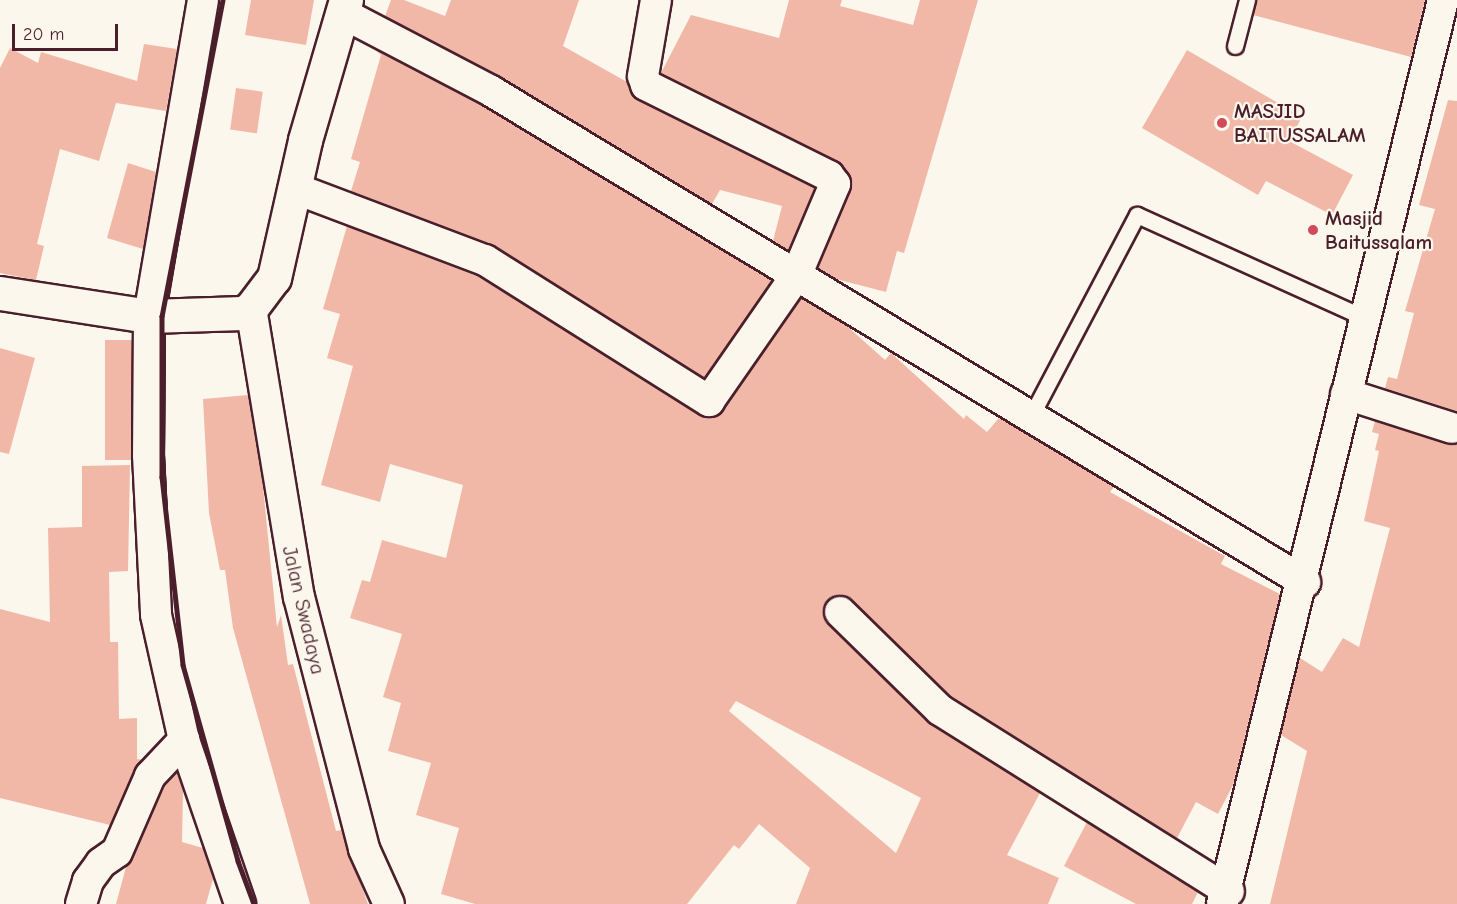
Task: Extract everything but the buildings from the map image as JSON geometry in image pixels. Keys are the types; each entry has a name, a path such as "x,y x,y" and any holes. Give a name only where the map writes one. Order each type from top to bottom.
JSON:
{"main road":[{"path":"0,293 149,316 243,313 251,308 274,278 294,188 344,6"}],"street":[{"path":"203,0 149,316 148,455 156,615 184,740 240,904"},
{"path":"294,188 485,260 709,401 796,276 834,190 833,180 646,85 643,76 656,0"},
{"path":"840,612 940,710 1226,897 1305,582 1363,317 1443,0"},
{"path":"344,6 1032,414 1305,582"},
{"name":"Jalan Swadaya","path":"251,308 299,597 364,849 389,904"},
{"path":"1346,394 1452,428"},
{"path":"81,904 101,863 117,852 150,776 184,740"}],"lane":[{"path":"1235,46 1246,0"},
{"path":"1032,414 1137,215 1363,317"}],"railway":[{"path":"223,0 162,316 162,477 183,665 238,861 254,904"}],"place":[{"name":"MASJID BAITUSSALAM","path":"1222,123"},
{"name":"Masjid Baitussalam","path":"1313,230"}]}
